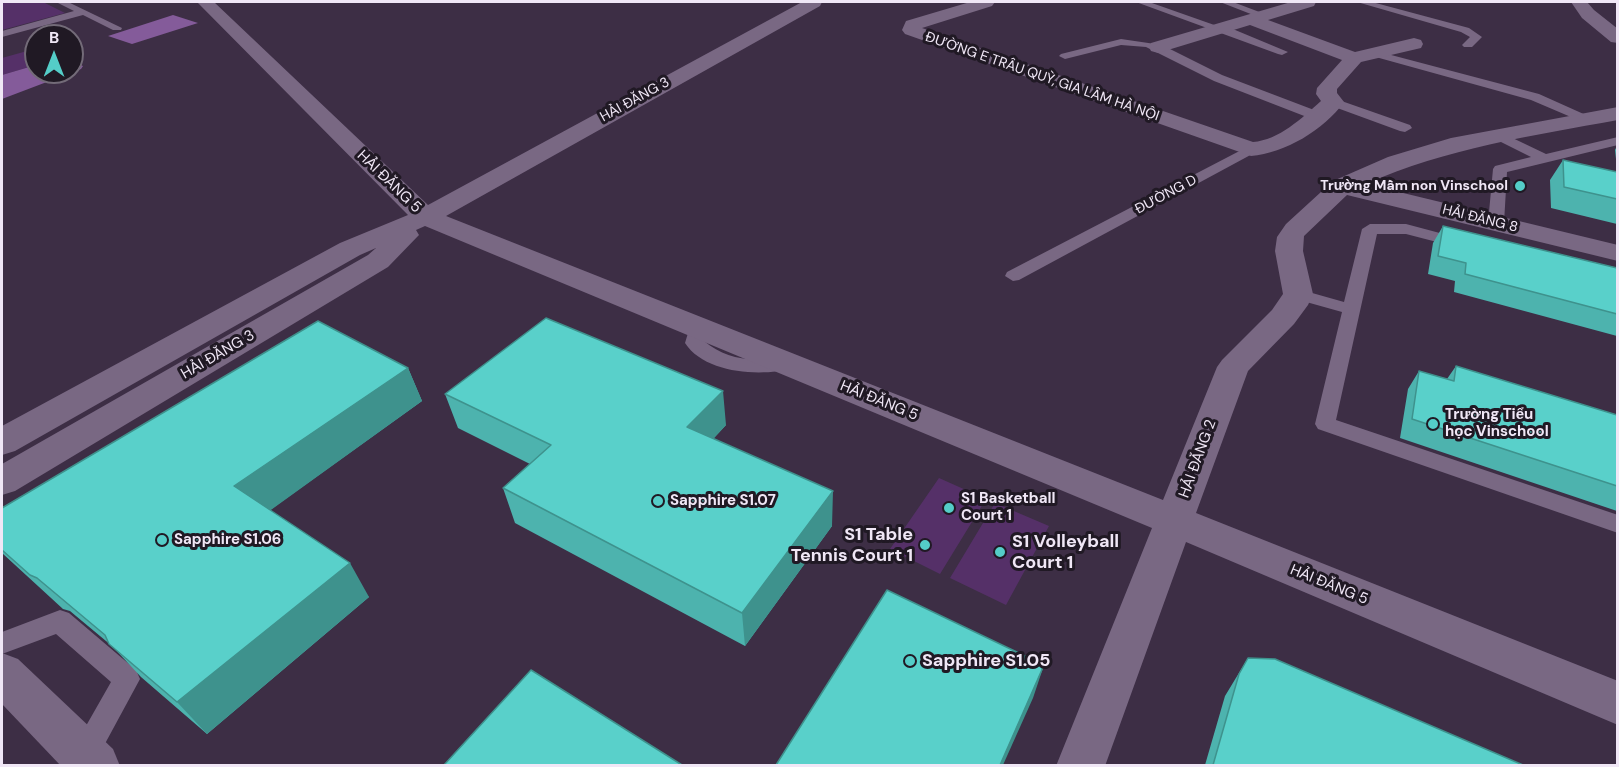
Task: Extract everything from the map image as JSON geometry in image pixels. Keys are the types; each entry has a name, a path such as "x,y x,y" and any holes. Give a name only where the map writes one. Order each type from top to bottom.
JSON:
{"street":[{"name":"HẢI ĐĂNG 5","path":"205,2 425,218 1175,521 1617,703"},
{"name":"ĐƯỜNG E TRÂU QUỲ, GIA LÂM HÀ NỘI","path":"986,2 912,25 911,30 1251,149"},
{"path":"1158,47 1308,2"},
{"path":"1579,2 1588,14 1615,34"},
{"name":"HẢI ĐĂNG 3","path":"2,442 350,249 425,218 806,3"},
{"path":"1259,18 1354,58 1414,44"},
{"path":"1333,102 1326,94 1327,88 1354,58"},
{"name":"ĐƯỜNG D","path":"1251,149 1269,148 1317,116 1333,102"},
{"path":"1298,294 1289,251 1290,237 1342,186 1392,163 1424,152 1617,113"},
{"name":"HẢI ĐĂNG 8","path":"1342,186 1617,253"},
{"name":"HẢI ĐĂNG 3","path":"2,481 378,261 425,218"},
{"name":"HẢI ĐĂNG 2","path":"1080,765 1233,368 1288,311 1298,294"},
{"path":"2,674 90,760"}],"lane":[{"path":"61,2 117,28"},
{"path":"1141,2 1282,52"},
{"path":"1225,2 1259,18"},
{"path":"1362,2 1473,33 1476,39 1468,45"},
{"path":"2,34 84,12"},
{"path":"1065,56 1121,42 1146,44 1158,47 1218,78 1317,116"},
{"path":"1376,54 1535,97 1590,120"},
{"path":"1333,102 1405,128"},
{"path":"1500,136 1545,159"},
{"path":"1496,223 1500,170 1617,141"},
{"name":"ĐƯỜNG D","path":"1013,276 1251,149"},
{"path":"1473,246 1406,230 1370,229 1325,424 1617,524"},
{"path":"1298,294 1352,309"},
{"path":"2,643 60,621 127,679 90,760"}],"shaded area":[{"path":"2,2 43,2 65,13 24,24 2,30"},
{"path":"173,15 198,23 132,44 108,36"},
{"path":"24,52 24,69 2,75 2,58"},
{"path":"24,69 24,84 42,84 2,99 2,75"},
{"path":"939,478 986,499 940,574 890,549"},
{"name":"S1 Volleyball Court 1","path":"995,503 1049,526 1006,605 950,578"}],"building":[{"path":"1563,160 1617,172 1617,199 1564,187"},
{"path":"1443,226 1617,268 1617,314 1465,274 1466,263 1438,256"},
{"name":"Sapphire S1.07","path":"546,318 723,391 687,427 833,491 742,613 503,488 551,445 445,394"},
{"name":"Sapphire S1.06","path":"318,321 408,368 234,486 350,563 177,702 109,644 105,635 2,550 2,508"},
{"path":"1456,366 1617,415 1617,486 1412,419 1419,371 1454,381"},
{"name":"Sapphire S1.05","path":"887,590 1044,665 1000,765 776,765"},
{"path":"1248,658 1275,659 1523,765 1213,765 1239,674"},
{"path":"531,670 682,765 444,765"}],"place":[{"name":"Trường Mầm non Vinschool","path":"1520,186"},
{"name":"Trường Tiểu học Vinschool","path":"1433,424"},
{"name":"Sapphire S1.07","path":"658,501"},
{"name":"S1 Basketball Court 1","path":"949,508"},
{"name":"Sapphire S1.06","path":"162,540"},
{"name":"S1 Table Tennis Court 1","path":"925,545"},
{"name":"S1 Volleyball Court 1","path":"1000,552"},
{"name":"Sapphire S1.05","path":"910,661"}]}
